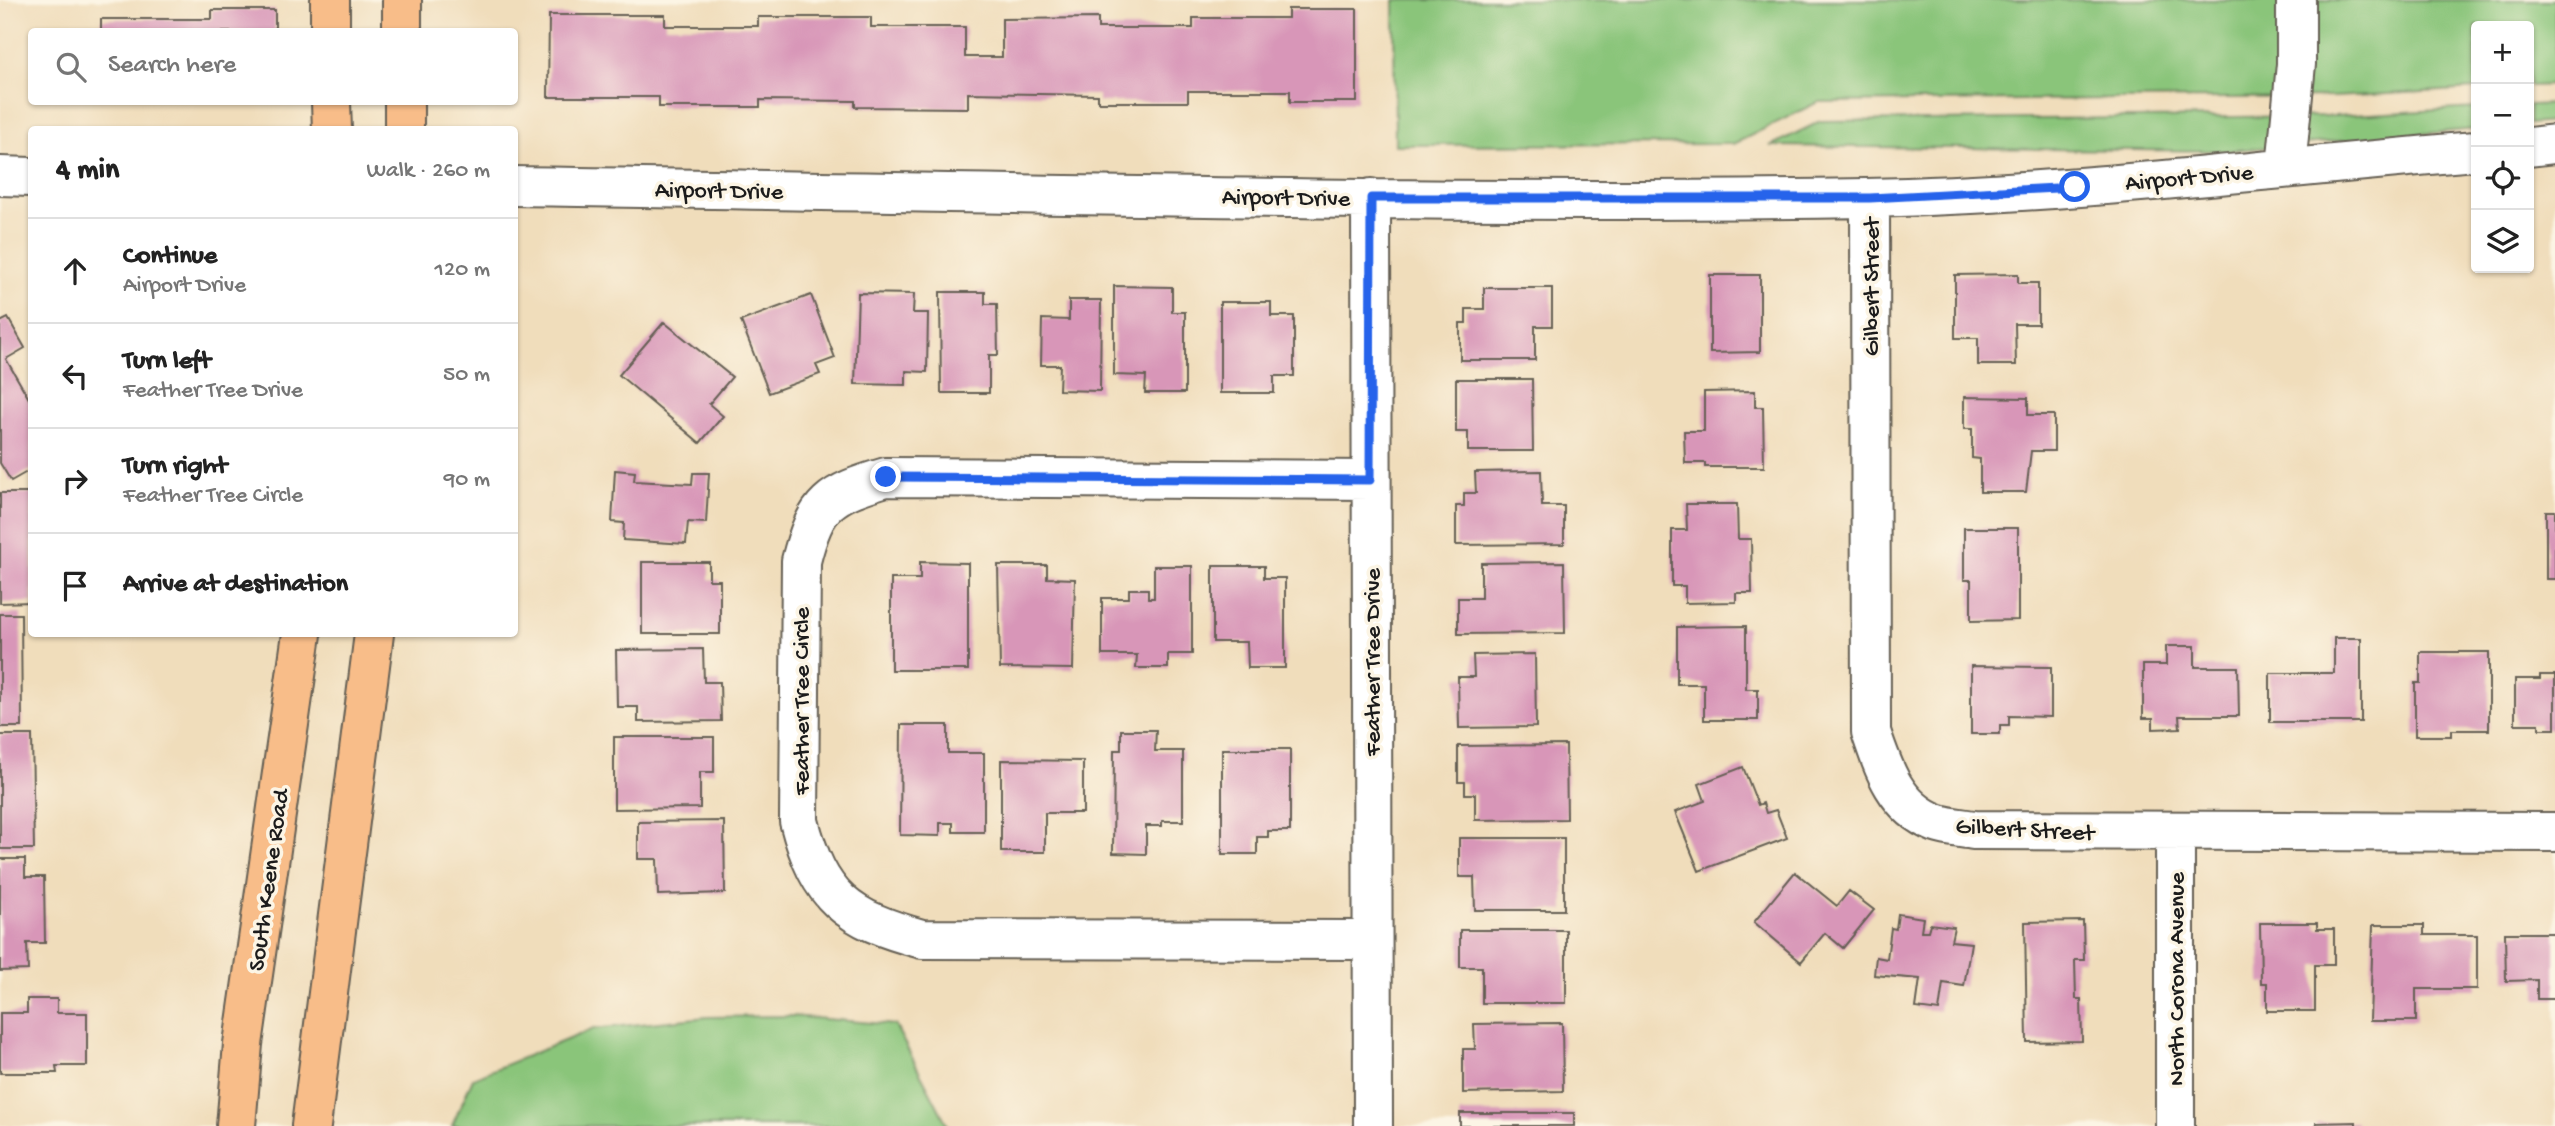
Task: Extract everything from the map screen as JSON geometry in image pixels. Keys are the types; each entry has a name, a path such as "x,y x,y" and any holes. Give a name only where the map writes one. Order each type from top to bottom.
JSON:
{"main road":[{"path":"330,0 330,28"},
{"path":"402,0 402,28"},
{"path":"331,105 332,126"},
{"path":"404,105 404,126"},
{"name":"South Keene Road","path":"236,1126 243,1044 302,637"},
{"path":"311,1126 374,637"}],"street":[{"path":"2286,167 2296,64 2296,0"},
{"path":"2534,146 2555,144"},
{"name":"Airport Drive","path":"518,186 1371,198 1870,198 2075,187 2471,151"},
{"path":"0,176 28,177"},
{"name":"Feather Tree Drive","path":"1371,198 1373,1126"},
{"name":"Gilbert Street","path":"1870,198 1871,732 1884,773 1905,803 1935,823 1974,830 2175,833 2555,832"},
{"name":"Feather Tree Circle","path":"1370,480 886,477 855,486 827,501 810,528 801,561 799,821 809,857 836,899 877,927 922,939 1372,940"},
{"name":"North Corona Avenue","path":"2175,833 2175,1126"}],"green space":[{"path":"1394,0 2555,0 2555,85 2534,86 2534,21 2471,21 2471,89 2334,97 1818,102 1734,144 1395,145"},
{"path":"2555,104 2555,122 2534,124 2534,105"},
{"path":"2471,108 2471,129 2225,151 1770,146 1821,121 2334,116"},
{"path":"791,1016 895,1025 948,1126 452,1126 473,1078 593,1029 707,1017"}],"building":[{"path":"1288,9 1357,9 1357,102 1290,102 1290,91 1188,91 1188,102 1098,102 1098,95 968,93 968,108 855,107 855,101 760,100 760,107 659,107 659,97 548,97 549,15 665,15 665,26 758,26 758,17 871,17 871,27 965,27 965,57 1002,57 1002,19 1098,18 1098,28 1193,28 1193,18 1288,18"},
{"path":"212,10 275,10 275,28 101,28 101,19 212,19"},
{"path":"2018,274 2018,283 2038,283 2038,324 2015,324 2016,365 1978,365 1978,338 1955,338 1955,275"},
{"path":"1710,275 1760,275 1760,352 1710,353"},
{"path":"1114,286 1172,287 1172,312 1185,312 1185,393 1145,393 1146,376 1114,375"},
{"path":"1484,288 1552,288 1552,326 1535,326 1535,360 1460,360 1460,323 1466,323 1466,309 1484,309"},
{"path":"940,292 985,292 985,304 997,304 998,355 989,355 989,393 941,393"},
{"path":"858,293 914,294 913,313 928,313 927,372 906,371 906,385 855,384"},
{"path":"811,295 835,358 816,365 820,374 769,393 741,321"},
{"path":"1069,300 1101,300 1100,391 1059,390 1060,365 1041,365 1042,319 1069,320"},
{"path":"1220,302 1271,302 1271,316 1294,316 1294,376 1274,376 1274,393 1220,393"},
{"path":"8,318 25,348 6,359 28,397 28,471 11,481 0,463 0,322"},
{"path":"664,322 732,377 709,404 723,416 700,443 619,375"},
{"path":"1456,379 1532,379 1533,451 1468,451 1468,432 1456,432"},
{"path":"1755,391 1755,407 1763,407 1764,467 1705,467 1705,463 1685,463 1684,431 1704,431 1704,392"},
{"path":"1964,397 2028,398 2028,415 2054,415 2054,451 2031,451 2026,492 1980,492 1980,459 1972,458 1972,429 1964,429"},
{"path":"615,470 635,472 634,481 692,484 693,473 709,473 706,523 688,522 686,544 623,540 624,523 612,522"},
{"path":"1541,471 1542,506 1564,506 1564,544 1456,545 1456,506 1464,506 1464,493 1476,493 1475,472"},
{"path":"0,493 28,493 28,602 0,603"},
{"path":"1686,504 1737,504 1738,539 1751,539 1752,593 1736,593 1736,602 1685,603 1685,586 1672,586 1672,530 1687,530"},
{"path":"2546,511 2555,511 2555,579 2546,579"},
{"path":"1964,528 2018,528 2018,620 1971,621 1971,580 1964,580"},
{"path":"642,562 709,562 709,580 720,580 720,634 642,634"},
{"path":"920,562 968,563 968,670 891,670 891,579 920,579"},
{"path":"1564,562 1565,633 1458,634 1458,598 1481,598 1481,563"},
{"path":"998,565 1047,565 1047,578 1075,579 1073,669 1000,668"},
{"path":"1154,566 1192,566 1192,654 1168,654 1168,668 1136,668 1137,655 1102,655 1102,598 1129,598 1129,589 1148,589 1148,598 1154,598"},
{"path":"1213,566 1264,566 1264,578 1285,578 1285,668 1248,668 1247,642 1213,642"},
{"path":"0,614 21,614 22,727 0,727"},
{"path":"1746,626 1746,689 1758,689 1758,720 1704,720 1704,684 1677,684 1677,627"},
{"path":"2334,638 2361,638 2361,722 2270,722 2270,673 2334,673"},
{"path":"2166,646 2195,646 2195,667 2238,667 2239,716 2179,716 2180,728 2153,729 2153,718 2143,718 2143,665 2166,665"},
{"path":"703,649 704,682 720,682 721,721 638,722 638,707 617,707 616,650"},
{"path":"2420,652 2489,652 2489,730 2451,730 2451,736 2415,736 2415,683 2420,683"},
{"path":"1535,654 1536,727 1459,728 1458,677 1474,677 1473,655"},
{"path":"1971,666 2051,667 2051,717 2009,716 2009,725 2000,725 2000,734 1971,734"},
{"path":"2540,675 2555,675 2555,729 2539,729 2539,724 2515,724 2515,679 2540,679"},
{"path":"901,725 948,725 948,753 984,753 984,832 953,832 953,823 940,823 940,836 900,835"},
{"path":"1121,730 1156,730 1155,751 1183,751 1183,821 1162,821 1162,826 1146,826 1146,854 1113,853 1114,750 1121,750"},
{"path":"0,735 32,735 34,849 0,849"},
{"path":"614,737 714,737 714,772 700,772 700,808 614,809"},
{"path":"1566,745 1567,819 1475,820 1475,794 1465,794 1465,782 1458,782 1458,746"},
{"path":"1222,749 1290,749 1290,831 1268,831 1268,837 1257,837 1257,854 1222,854"},
{"path":"1001,760 1083,761 1083,813 1045,813 1045,852 1001,852"},
{"path":"1743,767 1758,805 1763,803 1766,813 1776,810 1787,838 1699,871 1675,812 1705,801 1699,784"},
{"path":"724,821 725,893 658,895 657,859 638,859 638,822"},
{"path":"1459,838 1564,838 1564,910 1475,910 1474,877 1459,877"},
{"path":"0,859 25,859 25,877 44,877 45,943 27,943 28,970 0,971"},
{"path":"1795,872 1837,906 1849,891 1874,910 1843,948 1825,933 1801,962 1754,922"},
{"path":"1898,914 1923,918 1921,931 1928,931 1930,924 1954,927 1951,941 1971,943 1964,986 1943,983 1939,1011 1916,1008 1920,979 1874,975 1876,957 1887,959 1891,928 1896,929"},
{"path":"2083,921 2084,960 2075,960 2076,999 2081,999 2082,1041 2027,1042 2025,922"},
{"path":"2260,923 2317,923 2317,929 2334,929 2334,965 2315,965 2315,1011 2267,1011 2267,983 2261,983"},
{"path":"2373,925 2424,925 2424,935 2477,935 2477,989 2416,989 2416,1021 2370,1021"},
{"path":"1460,930 1566,930 1566,1003 1482,1003 1482,967 1460,967"},
{"path":"2505,933 2555,933 2555,999 2537,999 2537,980 2506,981"},
{"path":"27,999 57,999 57,1013 87,1013 87,1066 56,1066 57,1073 0,1073 0,1013 27,1013"},
{"path":"1562,1023 1563,1091 1463,1093 1463,1049 1475,1049 1474,1024"},
{"path":"1460,1113 1574,1113 1574,1126 1460,1126"},
{"path":"2356,1122 2356,1126 2316,1126 2316,1123"}],"route":[{"path":"886,477 1370,480 1371,198 1870,198 2075,187"}]}
